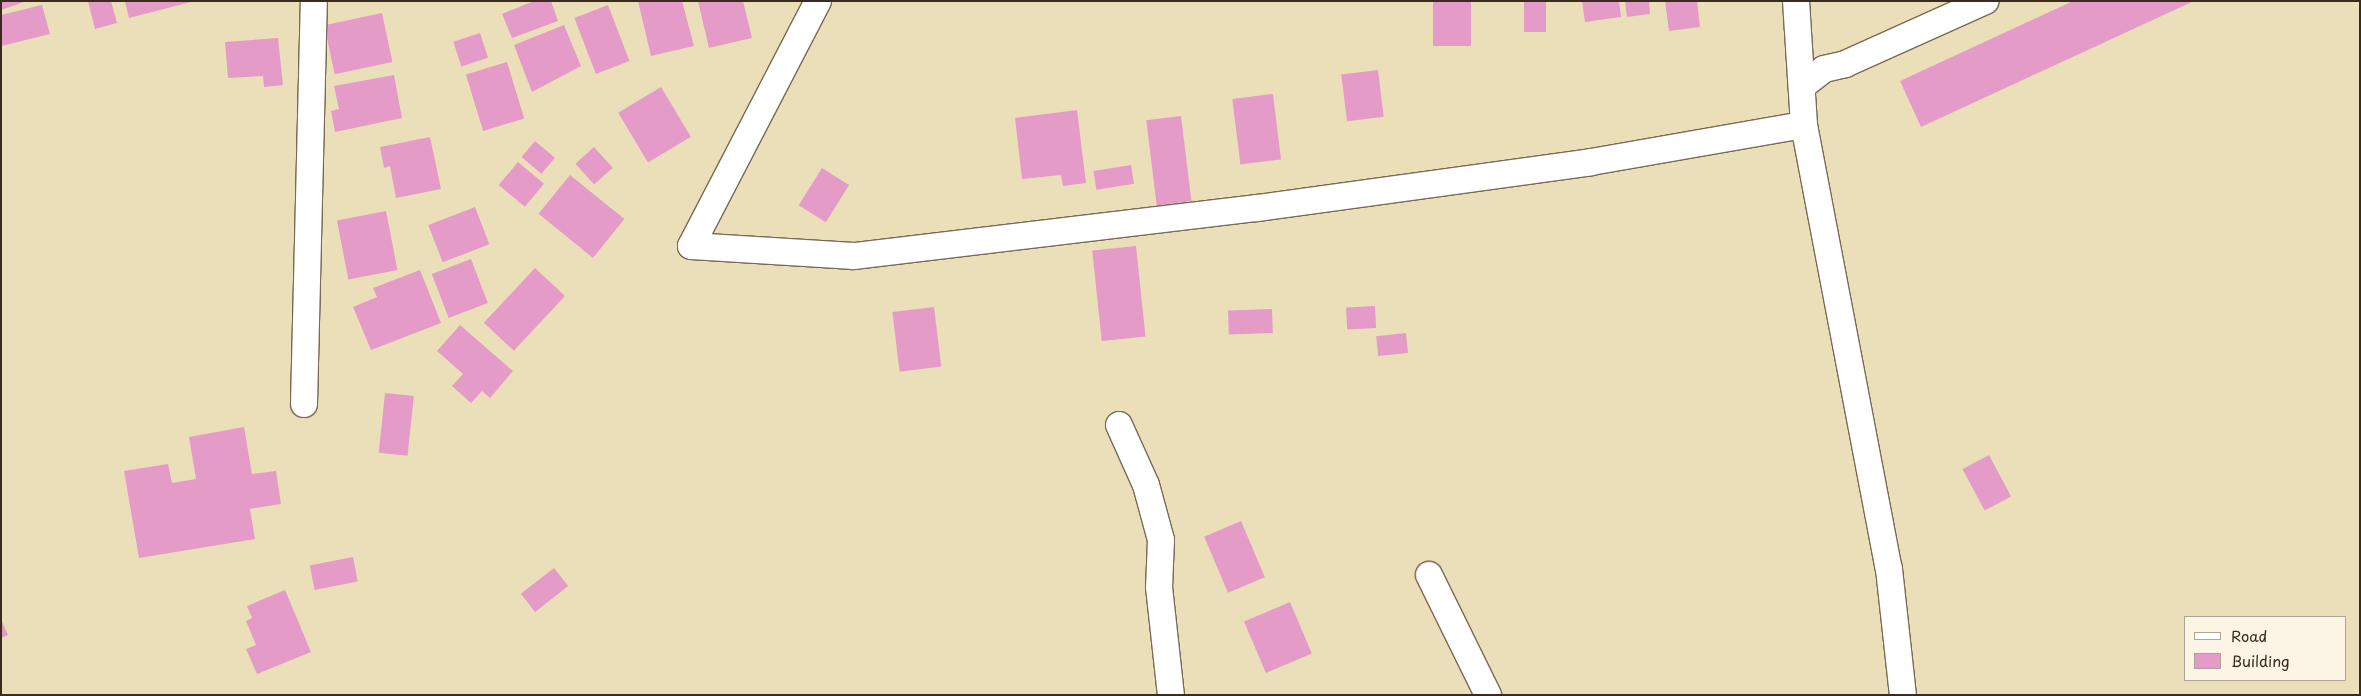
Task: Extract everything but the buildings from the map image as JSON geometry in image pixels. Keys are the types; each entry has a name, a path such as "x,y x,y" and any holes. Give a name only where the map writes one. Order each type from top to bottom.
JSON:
{"street":[{"path":"304,404 302,349 314,1"},
{"path":"818,1 691,246 863,255 1082,231 1572,165 1804,125"},
{"path":"1796,1 1804,84 1804,125 1889,569 1903,695"},
{"path":"1804,84 1824,68 1845,64 1985,1"},
{"path":"1119,425 1146,485 1161,540 1159,588 1171,695"},
{"path":"1429,575 1488,695"}]}
